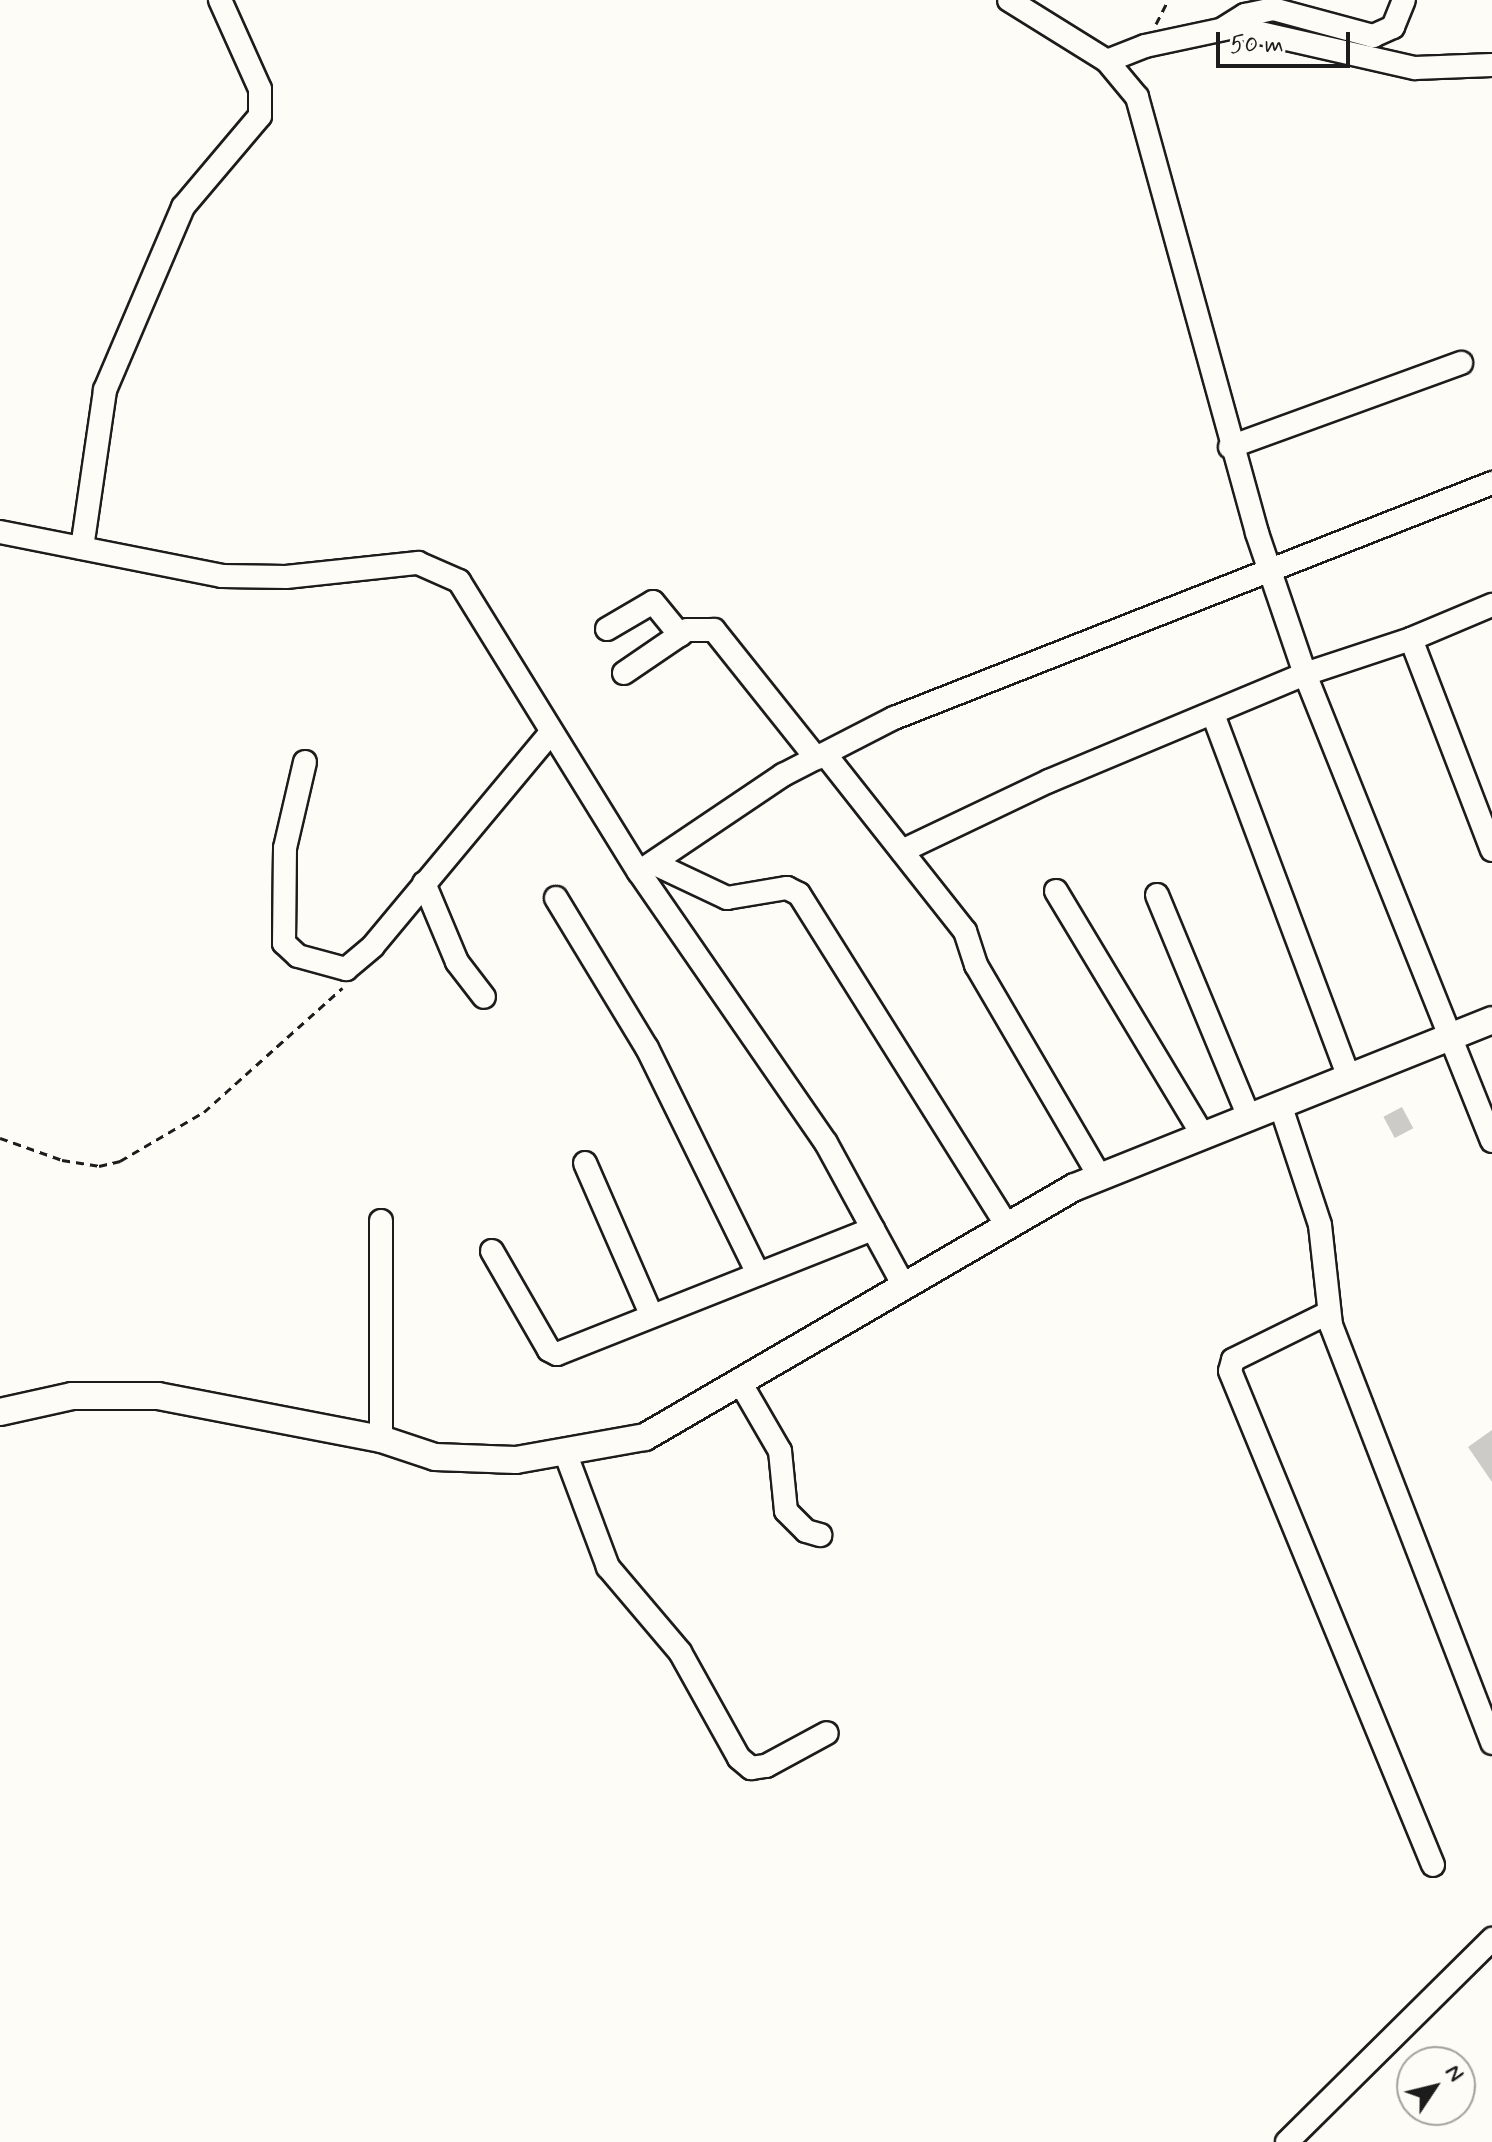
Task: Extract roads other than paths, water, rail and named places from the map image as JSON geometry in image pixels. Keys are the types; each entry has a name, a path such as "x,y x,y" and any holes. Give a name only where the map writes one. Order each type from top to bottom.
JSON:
{"main road":[{"path":"0,1412 72,1396 158,1396 381,1439 435,1457 516,1460 645,1437 1007,1226 1100,1177 1492,1020"}],"street":[{"path":"82,548 105,390 183,207 260,116 260,89 220,0"},
{"path":"1009,0 1107,61 1137,97 1230,447 1305,674 1492,1141"},
{"path":"1393,27 1404,0"},
{"path":"1107,61 1145,46 1223,28 1245,15 1273,9 1361,35 1393,27"},
{"path":"1393,27 1415,68"},
{"path":"1223,28 1415,68 1492,65"},
{"path":"1230,447 1461,363"},
{"path":"646,868 732,807 894,718 1272,573 1492,483"},
{"path":"0,532 222,576 286,577 418,563 441,569 459,581 479,607 551,732 646,868 826,1143 904,1286"},
{"path":"607,629 653,602 680,635"},
{"path":"902,851 1049,781 1305,674 1411,639 1492,605"},
{"path":"624,673 680,635 703,627 714,630 902,851 965,931 976,965 1100,1177"},
{"path":"1411,639 1492,850"},
{"path":"1213,714 1349,1077"},
{"path":"305,762 285,848 284,943 298,956 352,968 551,732"},
{"path":"646,868 727,898 787,888 799,894 1007,1226"},
{"path":"424,883 457,962 484,997"},
{"path":"1056,891 1203,1136"},
{"path":"1157,895 1249,1117"},
{"path":"556,898 647,1048 758,1274"},
{"path":"1280,1104 1320,1225 1328,1313 1492,1743"},
{"path":"585,1163 652,1316"},
{"path":"381,1221 381,1439"},
{"path":"492,1251 553,1353 873,1229"},
{"path":"1328,1313 1233,1360 1230,1371 1433,1865"},
{"path":"740,1382 780,1451 786,1511 806,1531 820,1535"},
{"path":"565,1452 608,1567 680,1652 739,1758 751,1768 766,1766 827,1733"},
{"path":"1287,2142 1492,1939"}]}
